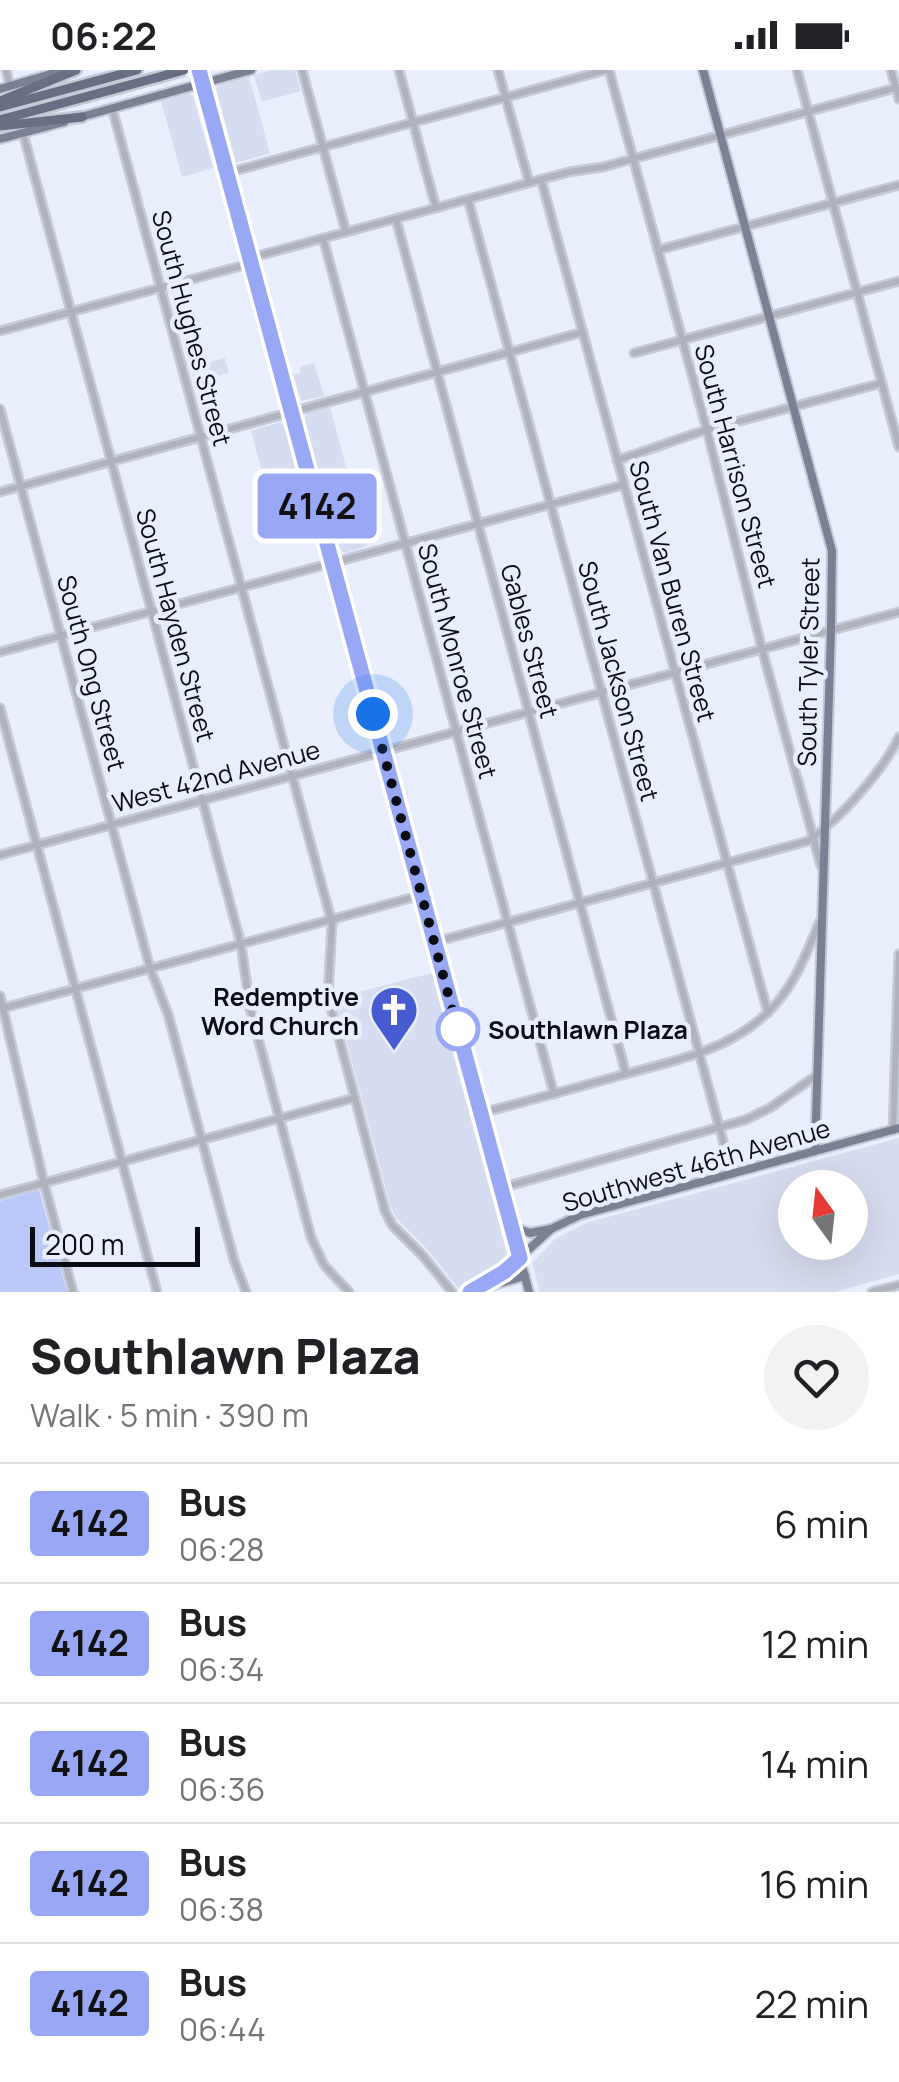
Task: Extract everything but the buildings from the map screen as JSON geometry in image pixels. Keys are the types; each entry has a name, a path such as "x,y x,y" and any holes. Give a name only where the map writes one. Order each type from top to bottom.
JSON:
{"highway":[{"path":"0,104 76,70"},
{"path":"0,104 137,70"},
{"path":"0,123 182,70"},
{"path":"0,123 82,117"}],"main road":[{"path":"0,89 66,70"},
{"path":"174,92 182,83 182,70"},
{"path":"200,70 529,1292"},
{"path":"216,70 230,76"},
{"path":"0,139 251,70"},
{"name":"South Tyler Street","path":"703,70 832,550 815,1151"},
{"name":"Southwest 46th Avenue","path":"472,1292 504,1272 551,1229 580,1215 896,1129"},
{"path":"511,1226 530,1233 551,1229"},
{"path":"472,1292 525,1276"}],"street":[{"path":"6,70 10,86"},
{"path":"302,70 346,232"},
{"path":"399,70 436,208"},
{"path":"498,70 529,182"},
{"path":"227,173 607,70"},
{"name":"South Harrison Street","path":"607,70 824,873"},
{"path":"797,70 899,447"},
{"path":"891,70 899,99"},
{"path":"0,331 241,266 261,256 396,218 541,179 633,160 898,87"},
{"name":"South Hughes Street","path":"112,108 332,920 328,997 388,1219 452,1292"},
{"name":"South Hayden Street","path":"22,133 204,800 241,944 250,1008 314,1247 329,1272 350,1292"},
{"name":"South Van Buren Street","path":"541,179 768,1013"},
{"path":"658,250 899,185"},
{"name":"South Jackson Street","path":"468,199 732,1174"},
{"name":"Gables Street","path":"396,218 626,1074"},
{"name":"South Monroe Street","path":"323,238 554,1094"},
{"path":"634,353 899,281"},
{"path":"0,492 584,332"},
{"path":"617,460 707,430 882,383"},
{"name":"South Ong Street","path":"0,409 150,968 168,1014 246,1292"},
{"path":"0,652 624,484"},
{"name":"West 42nd Avenue","path":"0,855 899,612"},
{"path":"0,708 157,1292"},
{"path":"435,942 808,841 824,830 878,772 899,737"},
{"path":"2,1009 422,895"},
{"path":"482,1113 700,1054 737,1036 768,1013 792,982 822,915"},
{"path":"896,1129 899,954"},
{"path":"0,996 73,1292"},
{"path":"501,1188 720,1129 770,1108 818,1074"},
{"path":"0,1195 354,1098"},
{"path":"872,1292 899,1285"}],"shaded area":[{"path":"295,70 301,91 262,102 254,75"},
{"path":"249,77 270,153 236,163 216,88"},
{"path":"189,93 213,168 182,177 161,101"},
{"path":"225,358 229,373 194,382 190,367"},
{"path":"314,363 324,396 301,401 293,375 300,373 301,366"},
{"path":"330,407 367,546 345,553 341,551 304,421 307,413"},
{"path":"281,422 308,514 276,522 251,431"},
{"path":"432,973 508,1258 458,1288 391,1208 335,998"},
{"path":"899,1138 899,1274 835,1292 540,1292 532,1263 555,1239 586,1223 778,1171 778,1260 868,1260 868,1170 781,1170"},
{"path":"39,1190 67,1292 0,1292 0,1201"}],"bus line":[{"name":"4142","path":"199,70 520,1258 470,1292"}],"place":[{"name":"Southlawn Plaza","path":"458,1029"},
{"name":"Redemptive Word Church","path":"394,1052"}],"route":[{"path":"373,714 458,1029"}]}
